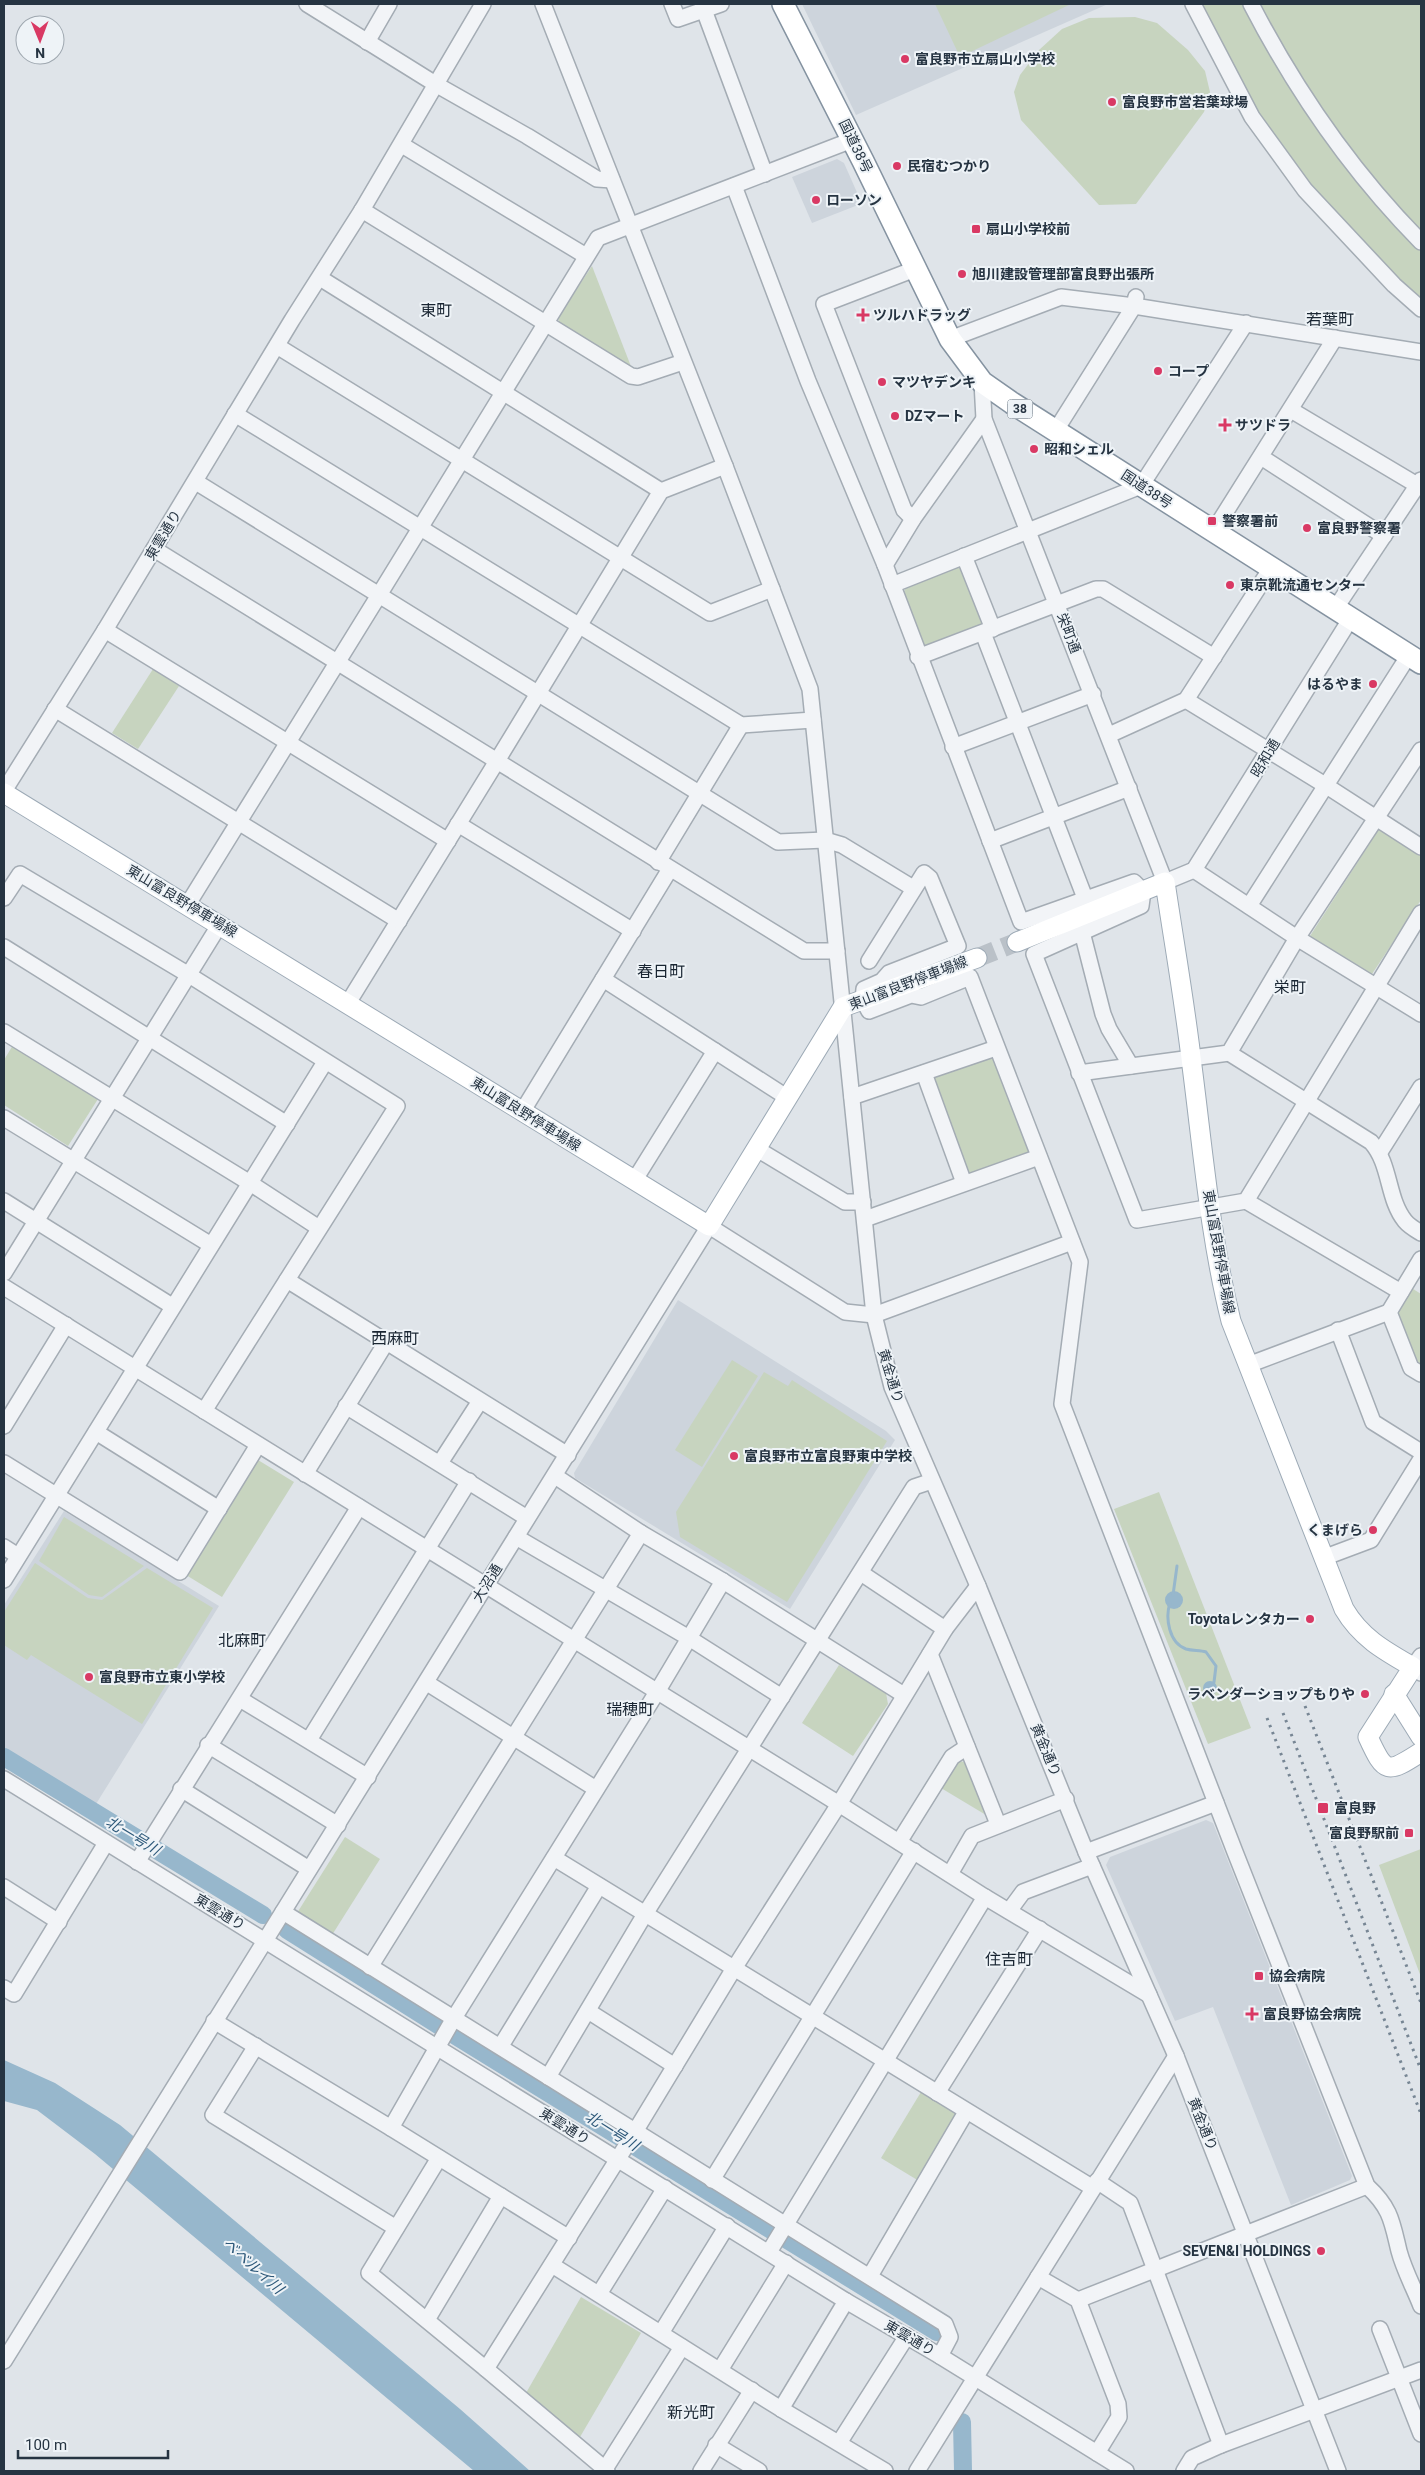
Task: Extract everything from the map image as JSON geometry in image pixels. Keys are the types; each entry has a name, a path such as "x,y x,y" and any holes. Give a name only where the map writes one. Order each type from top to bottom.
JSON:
{"highway":[{"name":"国道38号","path":"783,4 950,339 982,382 1141,486 1415,659"}],"main road":[{"name":"東山富良野停車場線","path":"4,792 709,1226 843,1007 977,958"},
{"name":"東山富良野停車場線","path":"1165,882 1191,1057 1210,1208 1223,1290 1231,1321 1344,1609 1354,1626 1364,1636 1419,1665 1394,1694 1368,1737 1380,1763 1387,1767 1397,1768 1421,1752"},
{"path":"1017,942 1165,882"},
{"path":"1394,1694 1421,1737"}],"street":[{"path":"305,4 437,86 527,136 597,179 612,180"},
{"path":"367,42 389,4"},
{"name":"東雲通り","path":"4,792 402,145 484,4"},
{"name":"黄金通り","path":"543,4 725,466 810,689 874,1316 892,1387 978,1586 1089,1859 1176,2056 1338,2471"},
{"path":"672,4 678,20 721,4"},
{"path":"1193,4 1248,121 1305,190 1394,285 1421,309"},
{"path":"1251,4 1275,50 1311,107 1386,206 1421,242"},
{"path":"704,10 765,174"},
{"path":"188,904 598,238 852,140"},
{"path":"402,145 586,256"},
{"path":"734,186 808,381 885,566 918,657 1021,922 1134,882 1143,891 1141,906 1034,954 1137,1220 1246,1201 1401,1292"},
{"path":"362,210 631,376 638,377 683,362"},
{"path":"913,519 904,510 824,304 915,270"},
{"path":"320,278 661,491"},
{"path":"950,339 1062,297 1135,301 1246,324 1421,352"},
{"path":"1056,430 1135,301"},
{"path":"892,585 1141,486 1246,324"},
{"path":"1214,532 1335,338"},
{"path":"277,346 710,613 772,589"},
{"name":"栄町通","path":"982,382 984,419 1165,882"},
{"path":"1291,410 1419,483"},
{"path":"235,414 741,725 814,720"},
{"path":"885,566 913,519 984,419"},
{"path":"1261,457 1384,536"},
{"path":"348,1003 539,695 661,491 725,466"},
{"path":"196,482 778,842 825,840 842,844 914,888"},
{"name":"昭和通","path":"1194,870 1269,751 1384,536 1419,483"},
{"path":"154,549 337,664 804,951 837,951"},
{"path":"964,556 1018,723 1085,898"},
{"path":"1109,735 1186,700 1271,568"},
{"path":"918,657 1096,588 1104,589 1214,657"},
{"path":"105,630 448,841"},
{"path":"1249,906 1325,785 1415,659"},
{"path":"953,747 1093,694"},
{"path":"1186,700 1325,785 1421,847"},
{"path":"56,709 399,920"},
{"path":"522,1112 633,931 700,794 741,725"},
{"path":"1229,1053 1297,938 1421,750"},
{"path":"990,841 1129,788"},
{"path":"458,824 633,931"},
{"path":"1165,882 1194,870 1297,938 1421,1014"},
{"path":"870,961 924,873 930,878 958,946 889,973 882,981 864,989 863,1000 869,1011 911,995 921,997 970,977 1080,1262 1062,1404 1216,1803 1367,2186 1389,2210 1395,2226 1400,2252 1421,2306"},
{"path":"4,898 20,874 189,976 397,1106 204,1411"},
{"path":"1246,1201 1421,914"},
{"path":"4,1273 220,924"},
{"path":"1082,932 1103,1014 1131,1066"},
{"path":"4,947 287,1124"},
{"path":"603,979 788,1098"},
{"path":"4,1032 250,1183 319,1228"},
{"path":"852,1098 996,1048"},
{"path":"634,1181 715,1051"},
{"path":"1079,1073 1229,1053 1371,1142 1380,1152 1400,1214 1407,1223 1421,1233"},
{"path":"4,1580 136,1368 172,1306 325,1062"},
{"path":"924,1074 964,1183"},
{"path":"1380,1152 1421,1087"},
{"path":"4,1118 211,1245"},
{"path":"757,1149 846,1202 863,1202"},
{"path":"865,1219 1039,1157"},
{"path":"4,1201 172,1306"},
{"path":"709,1226 845,1312 874,1316 1072,1242"},
{"name":"大沼通","path":"4,2361 153,2118 368,1777 709,1226"},
{"path":"1248,1365 1388,1312 1421,1258"},
{"path":"287,1280 568,1455"},
{"path":"4,1287 839,1804 985,1897 1149,1995"},
{"path":"1388,1312 1411,1368 1421,1374"},
{"path":"4,1426 66,1325"},
{"path":"1338,1330 1373,1422 1421,1452"},
{"path":"305,1474 387,1341"},
{"path":"440,1463 480,1401"},
{"path":"346,1406 527,1518"},
{"path":"96,1432 219,1508"},
{"path":"4,1463 180,1572 258,1445"},
{"path":"1323,1558 1371,1540 1421,1459"},
{"path":"555,1476 641,1532 723,1581 817,1642 904,1695"},
{"path":"548,2077 645,1914 914,1487 932,1481"},
{"path":"309,1740 426,1548 469,1482"},
{"path":"144,1850 208,1745 240,1699 359,1507"},
{"path":"370,1967 641,1532"},
{"path":"516,1537 689,1638 782,1697"},
{"path":"4,1547 18,1556"},
{"path":"861,1573 945,1629"},
{"path":"391,2128 446,2031 657,1692 723,1581"},
{"path":"486,2369 628,2144 733,1970 839,1804 945,1629 978,1586"},
{"path":"930,1654 998,1824"},
{"path":"427,1682 596,1789"},
{"path":"240,1699 368,1777"},
{"path":"208,1745 338,1825"},
{"path":"899,1842 952,1757 967,1747"},
{"name":"東雲通り","path":"4,1779 106,1843 144,1850 265,1939 446,2031 628,2144 665,2188 727,2226 777,2236 786,2263 1126,2471"},
{"path":"181,1790 309,1869"},
{"path":"950,1874 972,1836 998,1824 1066,1799"},
{"path":"1009,1911 1022,1892 1089,1859 1216,1803"},
{"path":"4,1988 14,1994 106,1843"},
{"path":"712,2180 914,1851"},
{"path":"554,1858 966,2112 1130,2203 1221,2445"},
{"path":"502,2044 599,1886"},
{"path":"4,1887 59,1922"},
{"path":"777,2236 985,1897"},
{"path":"283,1912 370,1967 446,2031 548,2077 628,2144 712,2180 777,2236 870,2276 946,2324 950,2337 940,2356"},
{"path":"937,2093 1040,1929"},
{"path":"588,2011 675,2066"},
{"path":"214,2021 569,2238"},
{"path":"256,2046 213,2116 396,2228"},
{"path":"917,2471 1176,2056"},
{"path":"870,2276 966,2112"},
{"path":"439,2158 369,2273 606,2470 682,2347"},
{"path":"1078,2300 1247,2235 1367,2186"},
{"path":"599,2294 665,2188"},
{"path":"427,2320 501,2196"},
{"path":"661,2333 727,2226"},
{"path":"720,2370 786,2263"},
{"path":"552,2265 781,2409 885,2471"},
{"path":"1038,2277 1078,2300 1118,2404 1119,2417 1097,2453"},
{"path":"781,2409 846,2301"},
{"path":"1380,2329 1421,2434"},
{"path":"839,2444 907,2336"},
{"path":"1184,2471 1192,2458 1221,2445 1421,2370"},
{"path":"701,2471 752,2390"},
{"path":"716,2446 759,2471"}],"shaded area":[{"name":"富良野市立扇山小学校","path":"802,4 1108,4 856,115"},
{"path":"837,159 844,163 859,197 858,205 812,223 792,177"},
{"name":"富良野市立富良野東中学校","path":"678,1300 886,1431 895,1440 790,1609 575,1478 574,1473"},
{"name":"富良野市立東小学校","path":"64,1511 219,1606 96,1804 4,1748 4,1605"},
{"name":"富良野協会病院","path":"1206,1820 1213,1823 1352,2176 1350,2180 1291,2205 1213,2007 1175,2021 1106,1865 1110,1857"}],"green space":[{"path":"935,4 1071,4 960,57"},
{"path":"1193,4 1421,4 1421,309 1394,285 1252,117"},
{"name":"富良野市営若葉球場","path":"1135,17 1157,23 1188,50 1205,71 1210,92 1204,112 1136,204 1099,205 1021,120 1014,92 1020,75 1039,50 1062,29 1089,18"},
{"path":"592,266 632,369 560,325 558,317"},
{"path":"963,563 987,626 921,651 901,599 906,587"},
{"path":"153,669 179,686 138,749 112,733"},
{"path":"1379,829 1421,856 1421,900 1372,974 1310,936"},
{"path":"13,1045 98,1099 68,1146 4,1105 4,1060"},
{"path":"994,1055 1031,1154 969,1177 932,1077"},
{"path":"1410,1287 1421,1294 1421,1368 1416,1365 1393,1315"},
{"path":"732,1360 758,1376 702,1467 675,1450"},
{"path":"764,1372 788,1386 792,1380 887,1441 787,1602 680,1537 676,1512"},
{"path":"258,1460 294,1482 222,1597 186,1575"},
{"path":"1159,1492 1251,1728 1208,1744 1114,1509"},
{"path":"64,1517 144,1566 102,1597 89,1595 39,1561"},
{"path":"35,1563 88,1598 102,1600 147,1568 213,1608 142,1724 31,1655 27,1660 4,1645 4,1612"},
{"path":"839,1665 886,1693 888,1704 853,1756 802,1723"},
{"path":"956,1761 967,1762 986,1815 941,1788"},
{"path":"345,1837 380,1859 332,1935 297,1913"},
{"path":"1421,1849 1421,1977 1379,1865"},
{"path":"921,2092 959,2116 919,2181 881,2158"},
{"path":"581,2297 641,2333 580,2437 526,2393"}],"water":[{"path":"1174,1591 1180,1594 1183,1600 1180,1606 1174,1609 1168,1606 1165,1600 1168,1594"},
{"path":"1210,1681 1215,1683 1217,1688 1215,1693 1210,1695 1205,1693 1203,1688 1205,1683"},
{"name":"ベベルイ川","path":"4,2060 55,2083 120,2125 460,2409 530,2471 474,2471 95,2154 37,2110 4,2101"}],"waterway":[{"path":"1173,1595 1177,1566"},
{"path":"1170,1603 1168,1623 1172,1636 1180,1646 1186,1649 1206,1652 1216,1666 1214,1682"},
{"name":"北一号川","path":"4,1757 263,1915"},
{"name":"北一号川","path":"287,1930 937,2332"},
{"name":"北一号川","path":"962,2422 963,2471"}],"tunnel":[{"path":"977,958 1017,942"}],"railway":[{"path":"1305,1706 1421,2003"},
{"path":"1283,1713 1421,2070"},
{"path":"1267,1718 1421,2114"}],"place":[{"name":"富良野市立扇山小学校","path":"905,59"},
{"name":"富良野市営若葉球場","path":"1112,102"},
{"name":"民宿むつかり","path":"897,166"},
{"name":"ローソン","path":"816,200"},
{"name":"扇山小学校前","path":"976,229"},
{"name":"旭川建設管理部富良野出張所","path":"962,274"},
{"name":"ツルハドラッグ","path":"863,315"},
{"name":"コープ","path":"1158,371"},
{"name":"マツヤデンキ","path":"882,382"},
{"name":"DZマート","path":"895,416"},
{"name":"サツドラ","path":"1225,425"},
{"name":"昭和シェル","path":"1034,449"},
{"name":"警察署前","path":"1212,521"},
{"name":"富良野警察署","path":"1307,528"},
{"name":"東京靴流通センター","path":"1230,585"},
{"name":"はるやま","path":"1373,684"},
{"name":"富良野市立富良野東中学校","path":"734,1456"},
{"name":"くまげら","path":"1373,1530"},
{"name":"Toyotaレンタカー","path":"1310,1619"},
{"name":"富良野市立東小学校","path":"89,1677"},
{"name":"ラベンダーショップもりや","path":"1365,1694"},
{"name":"富良野","path":"1323,1808"},
{"name":"富良野駅前","path":"1409,1833"},
{"name":"協会病院","path":"1259,1976"},
{"name":"富良野協会病院","path":"1252,2014"},
{"name":"SEVEN&I HOLDINGS","path":"1321,2251"}],"district":[{"name":"東町","path":"436,310"},
{"name":"若葉町","path":"1330,319"},
{"name":"春日町","path":"661,971"},
{"name":"栄町","path":"1290,987"},
{"name":"西麻町","path":"395,1338"},
{"name":"北麻町","path":"242,1640"},
{"name":"瑞穂町","path":"630,1709"},
{"name":"住吉町","path":"1009,1959"},
{"name":"新光町","path":"691,2412"}]}
